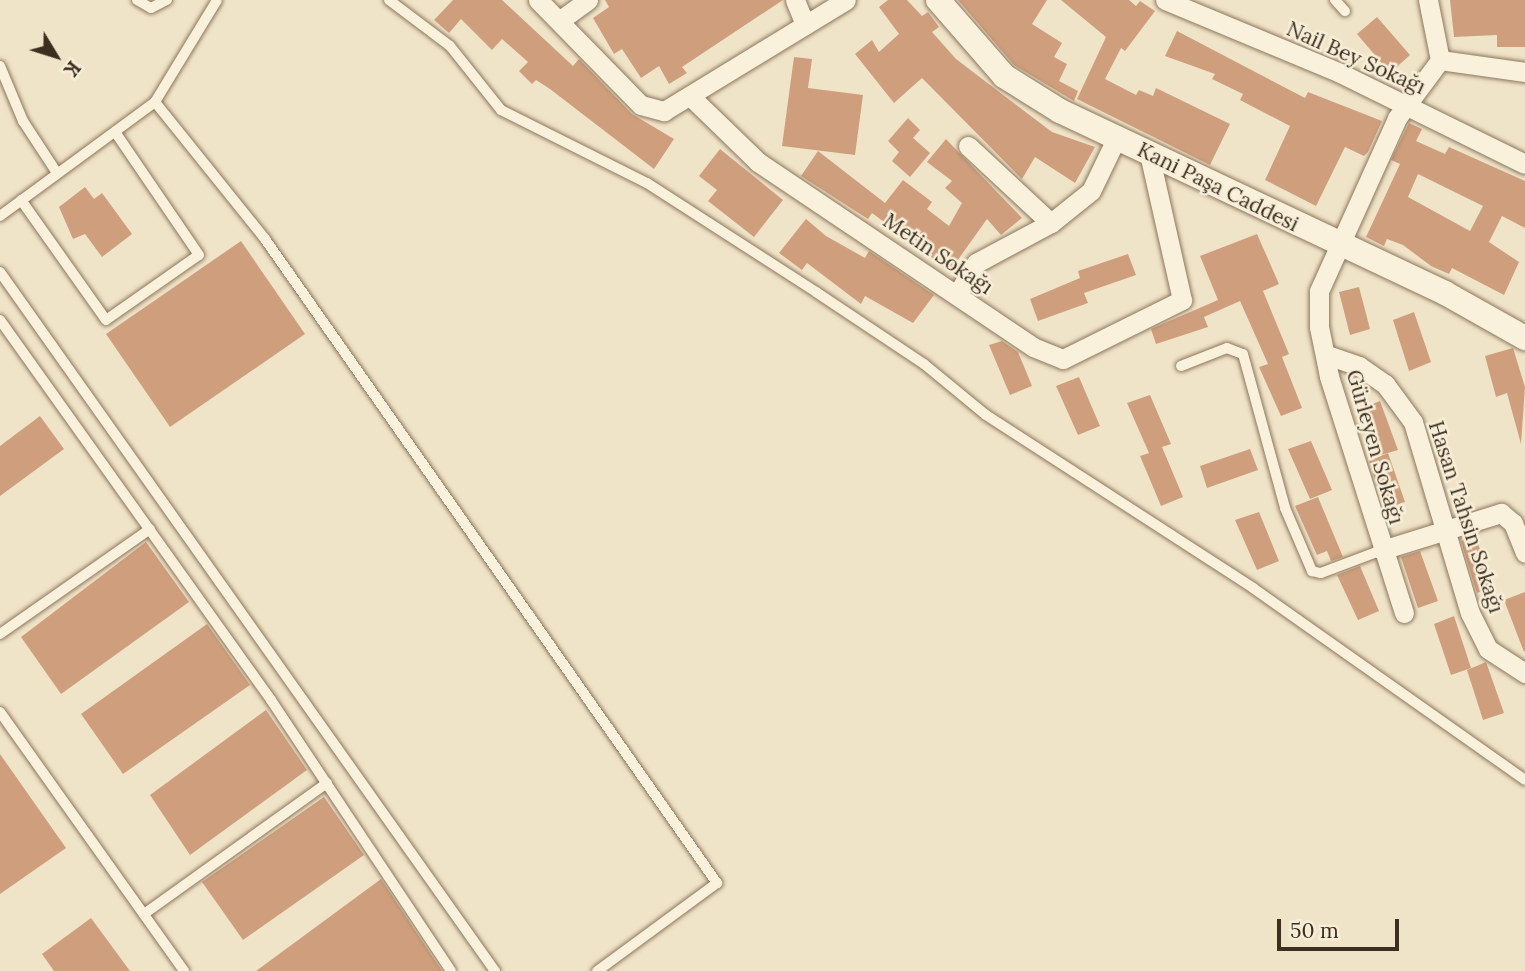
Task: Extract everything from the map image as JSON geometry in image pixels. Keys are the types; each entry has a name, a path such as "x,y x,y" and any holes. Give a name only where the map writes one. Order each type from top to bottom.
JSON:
{"street":[{"path":"538,0 641,105 664,111 846,0"},
{"path":"559,21 589,0"},
{"path":"795,0 805,25"},
{"name":"Kani Paşa Caddesi","path":"938,0 1004,76 1059,111 1337,244 1525,338"},
{"name":"Nail Bey Sokağı","path":"1165,0 1406,104 1525,164"},
{"path":"1337,244 1406,104 1440,61 1428,0"},
{"path":"1440,61 1525,72"},
{"name":"Metin Sokağı","path":"690,96 758,162 958,293 1033,347 1063,359 1182,300 1149,154"},
{"path":"958,293 976,263 1051,223 1090,191 1116,138"},
{"path":"968,146 1051,223"},
{"name":"Gürleyen Sokağı","path":"1337,244 1319,291 1319,327 1327,355 1329,376 1382,550 1404,612"},
{"name":"Hasan Tahsin Sokağı","path":"1327,355 1359,366 1385,384 1413,422 1470,612 1488,649 1525,673"},
{"path":"1382,550 1501,513 1513,523 1525,553"}],"lane":[{"path":"137,0 151,8 167,0"},
{"path":"0,216 155,103 217,0"},
{"path":"389,0 450,46 501,110 646,183 816,292 924,364 986,415 1253,588 1525,780"},
{"path":"1335,0 1345,11"},
{"path":"0,66 23,121 57,173"},
{"path":"155,103 265,239 717,883 597,971"},
{"path":"21,200 106,320 199,255 115,132"},
{"path":"0,272 495,971"},
{"path":"0,320 327,783 452,971"},
{"path":"1181,366 1227,348 1243,354 1285,508 1312,571 1321,573 1382,550"},
{"path":"0,634 150,529"},
{"path":"0,712 184,971"},
{"path":"144,914 327,783"}],"building":[{"path":"453,0 502,0 573,66 579,59 632,114 674,139 654,169 550,89 536,80 532,84 519,71 528,62 502,39 492,50 461,19 449,33 434,20"},
{"path":"605,0 783,0 682,67 687,73 669,84 659,66 641,78 622,49 614,54 593,18 609,7"},
{"path":"888,0 907,0 922,16 928,12 939,27 932,32 956,59 1052,132 1095,147 1075,183 1035,157 1022,179 922,78 894,103 855,54 872,40 879,52 899,34 879,7"},
{"path":"958,0 1047,0 1032,24 1062,43 1054,57 1067,64 1059,81 1078,91 1074,101 1014,65"},
{"path":"1061,0 1129,0 1136,6 1140,1 1155,11 1125,51 1121,48 1105,79 1136,95 1139,90 1153,96 1156,88 1230,124 1210,165 1077,99 1106,37"},
{"path":"1450,0 1525,0 1525,47 1497,47 1497,35 1454,37"},
{"path":"1377,17 1410,55 1390,73 1357,34"},
{"path":"1177,31 1305,98 1308,92 1382,121 1368,152 1364,156 1345,147 1316,206 1265,180 1290,126 1240,100 1243,94 1212,79 1215,74 1165,56"},
{"path":"794,57 812,59 808,88 863,95 855,155 782,146"},
{"path":"908,118 920,130 913,138 930,153 910,177 892,161 899,152 888,141"},
{"path":"1409,123 1422,129 1416,141 1445,154 1449,147 1525,181 1525,228 1502,216 1489,242 1519,262 1504,295 1452,268 1449,274 1431,266 1403,245 1387,239 1384,246 1366,237 1400,164 1391,160","holes":["1418,174 1483,206 1470,231 1408,197"]},
{"path":"946,139 1022,218 1001,235 987,219 950,271 872,213 868,219 801,176 818,151 885,203 903,180 932,202 927,209 949,226 962,203 945,188 952,181 927,162"},
{"path":"720,149 783,200 754,237 708,201 717,190 699,176"},
{"path":"85,187 94,199 102,193 132,234 102,257 85,234 73,239 59,207"},
{"path":"806,219 826,236 865,258 869,251 934,295 913,323 865,296 861,304 807,263 802,270 779,253"},
{"path":"1257,234 1279,284 1263,291 1289,354 1282,357 1302,408 1281,416 1259,367 1268,364 1240,301 1204,317 1208,327 1156,344 1151,329 1218,300 1200,256"},
{"path":"241,241 305,334 170,427 106,334"},
{"path":"1128,254 1136,275 1084,293 1088,303 1038,321 1030,299 1080,278 1078,271"},
{"path":"1359,287 1370,329 1350,335 1339,292"},
{"path":"1414,312 1431,362 1409,371 1393,320"},
{"path":"1002,341 1018,352 1032,386 1010,395 989,345"},
{"path":"1513,348 1525,387 1521,444 1507,393 1496,397 1485,356"},
{"path":"1079,377 1100,426 1078,435 1056,386"},
{"path":"1150,395 1171,444 1162,447 1183,497 1161,506 1140,456 1149,453 1127,403"},
{"path":"1380,401 1398,450 1377,456 1360,409"},
{"path":"40,416 64,449 0,496 0,446"},
{"path":"1311,441 1332,490 1310,499 1288,449"},
{"path":"1250,449 1258,470 1207,488 1200,466"},
{"path":"1388,453 1405,502 1384,509 1369,461"},
{"path":"1318,497 1343,557 1331,561 1327,551 1317,555 1295,506"},
{"path":"1259,512 1279,561 1257,570 1235,520"},
{"path":"1475,536 1494,586 1477,593 1461,541"},
{"path":"146,542 189,602 61,694 21,637"},
{"path":"1420,551 1438,601 1418,608 1401,557"},
{"path":"1360,566 1379,611 1358,620 1337,575"},
{"path":"1525,592 1525,651 1524,652 1504,600"},
{"path":"1454,616 1471,668 1451,675 1434,624"},
{"path":"207,624 250,685 123,774 81,714"},
{"path":"1486,662 1504,713 1483,720 1467,670"},
{"path":"266,710 307,770 190,855 150,795"},
{"path":"0,754 66,848 0,894"},
{"path":"324,797 364,855 243,940 202,882"},
{"path":"381,879 442,971 256,971"},
{"path":"91,918 130,971 54,971 42,954"}]}
